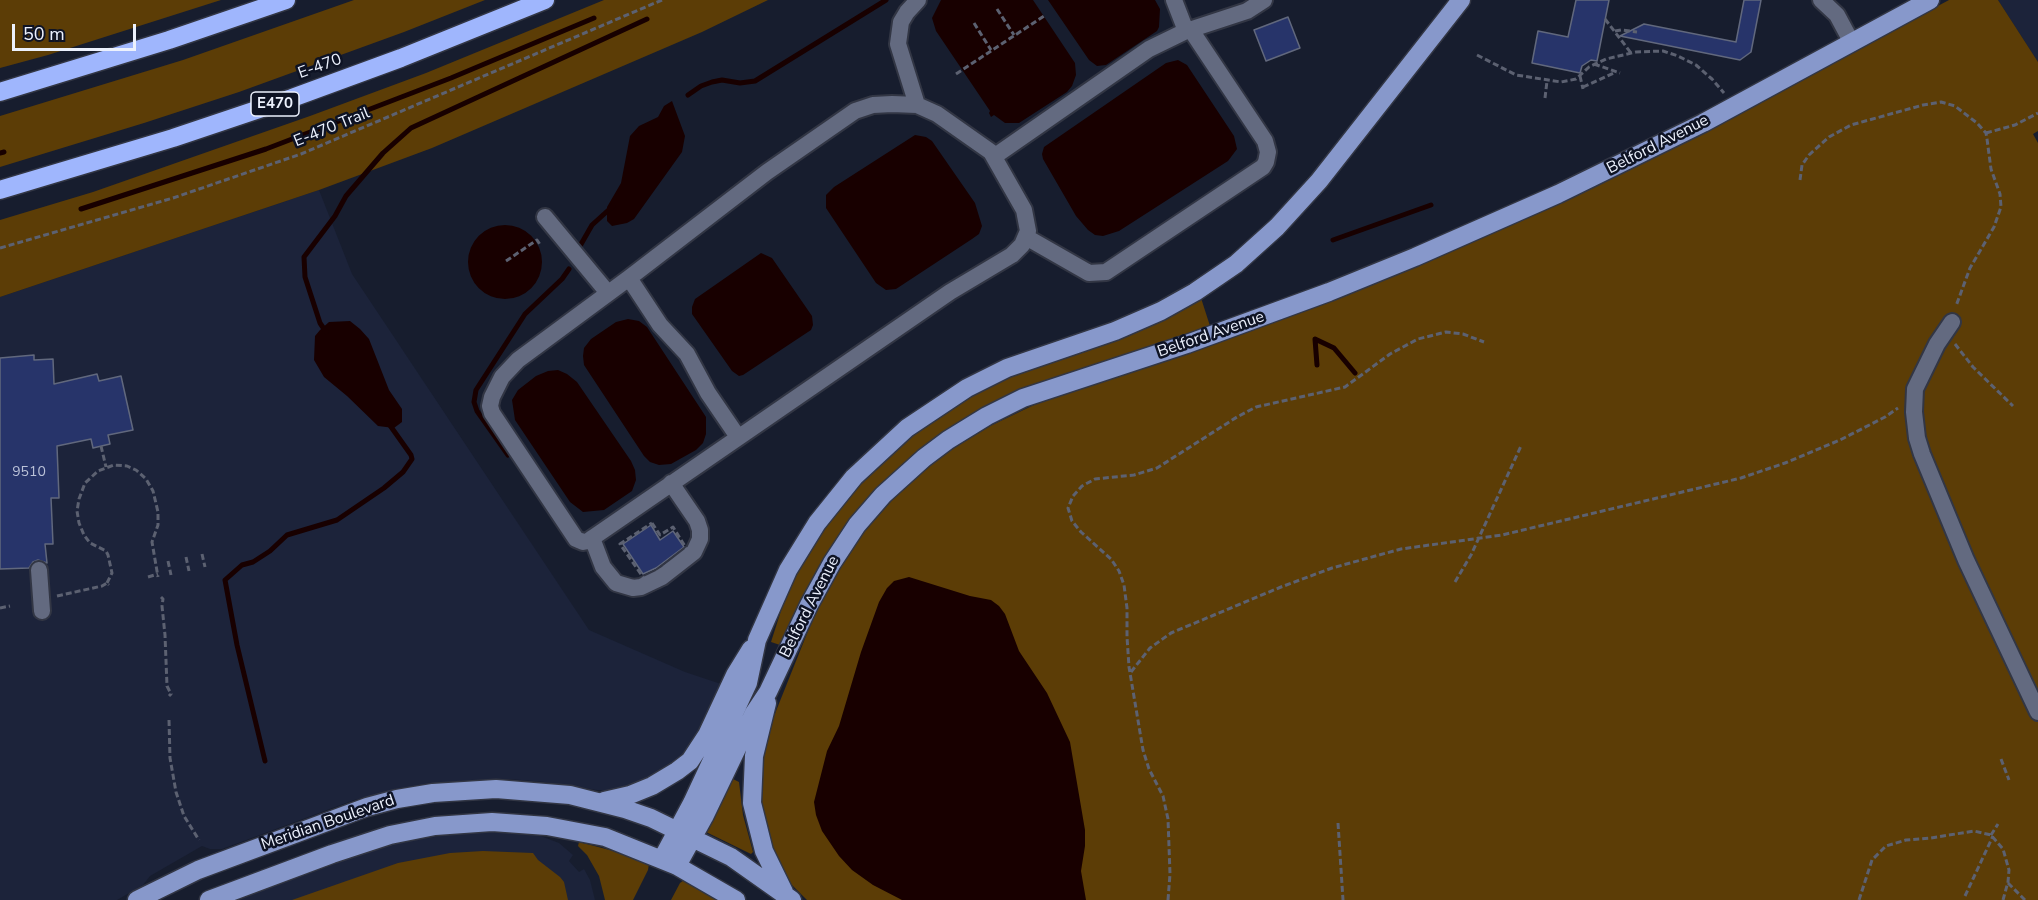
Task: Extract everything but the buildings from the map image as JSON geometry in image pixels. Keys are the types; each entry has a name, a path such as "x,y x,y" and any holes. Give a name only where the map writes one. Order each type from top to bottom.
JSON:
{"highway":[{"path":"0,92 169,40 286,0"},
{"name":"E-470","path":"0,190 173,138 292,98 411,54 545,0"}],"main road":[{"name":"Belford Avenue","path":"686,834 748,683 757,639 788,570 811,532 846,486 888,444 927,413 977,382 1018,364 1138,321 1186,297 1236,264 1277,227 1312,189 1461,0"},
{"name":"Belford Avenue","path":"669,862 768,692 813,596 857,525 908,471 962,431 1023,398 1280,311 1459,238 1558,194 1646,151 1930,0"},
{"path":"601,802 646,789 670,776 690,761 707,735 735,675 757,639"},
{"path":"768,692 754,756 752,796 760,840 789,898"},
{"name":"Meridian Boulevard","path":"137,900 198,870 329,820 397,799 462,790 502,789 570,795 636,812 686,834 737,862 789,898"},
{"name":"Meridian Boulevard","path":"209,900 377,838 413,829 466,822 522,823 586,833 628,845 669,862 736,900"}],"street":[{"path":"917,105 898,44 902,22 907,12 918,0"},
{"path":"1026,237 1089,273 1106,272 1263,167 1268,152 1265,141 1189,31 1174,0"},
{"path":"995,156 1149,49 1189,31 1247,11 1264,0"},
{"path":"1821,0 1837,15 1852,43"},
{"path":"873,105 917,105 952,123 995,156 1024,210 1028,225 1022,245 1012,255 950,292 592,538 583,542 571,534 498,424 490,406 494,389 514,364 759,178 855,111 873,105"},
{"path":"545,218 608,293"},
{"path":"629,278 660,325 687,354 708,393 738,437"},
{"path":"1952,322 1937,344 1915,389 1914,418 1919,448 1987,605 2038,712"},
{"path":"592,538 603,567 616,583 633,588 652,584 694,552 700,539 697,521 671,483"},
{"path":"39,570 42,611"}],"path":[{"name":"E-470 Trail","path":"0,248 173,198 301,154 662,0"},
{"path":"997,9 1014,35"},
{"path":"956,74 1044,16"},
{"path":"1605,19 1631,53"},
{"path":"974,23 992,50"},
{"path":"1615,31 1637,32"},
{"path":"1478,55 1516,75 1566,82 1606,59 1631,53 1660,51 1683,58 1704,72 1726,97"},
{"path":"1586,63 1589,67"},
{"path":"1580,76 1583,88 1618,73 1594,64"},
{"path":"1545,98 1547,81"},
{"path":"1800,180 1804,162 1820,145 1834,133 1855,124 1941,102 1951,105 1975,121 1986,133 1992,174 2001,198 2001,213 1970,268 1952,322 1951,335 1956,346 1973,367 2013,406"},
{"path":"1986,133 2019,124 2038,113"},
{"path":"506,261 537,240 541,246"},
{"path":"1168,900 1170,860 1167,810 1144,755 1127,649 1126,602 1119,571 1106,553 1077,529 1069,514 1069,502 1079,488 1099,478 1138,474 1157,468 1256,407 1345,387 1390,354 1418,339 1446,332 1462,334 1485,342"},
{"path":"1130,672 1150,648 1171,633 1332,568 1384,553 1432,544 1479,539 1700,489 1752,474 1794,459 1878,421 1894,411 1915,389"},
{"path":"101,446 106,468"},
{"path":"1455,582 1479,539 1521,446"},
{"path":"52,596 108,584 112,573 108,555 106,551 90,543 84,535 77,512 83,486 91,476 106,468 119,465 132,468 144,476 151,487 158,512 158,525 152,542 158,576 148,577"},
{"path":"652,523 660,535 673,527 688,550 645,580 620,544 652,523"},
{"path":"202,554 205,567"},
{"path":"186,557 189,571"},
{"path":"168,561 171,575"},
{"path":"161,597 163,599 167,686 171,694 169,696"},
{"path":"0,608 10,606"},
{"path":"169,720 170,758 176,792 184,816 199,840"},
{"path":"2001,759 2009,780"},
{"path":"1338,823 1343,900"},
{"path":"1965,896 1998,824"},
{"path":"1859,900 1872,860 1886,846 1910,839 1932,838 1968,831 1978,831 1992,836 2000,844 2008,870 2008,884 2003,900"},
{"path":"2008,884 2025,900"}],"shaded area":[{"path":"0,0 221,0 0,68"},
{"path":"354,0 485,0 239,92 0,167 0,116 183,60"},
{"path":"604,0 768,0 702,32 432,148 319,190 0,297 0,220 93,192 310,116 426,73"},
{"path":"941,0 1033,0 1075,63 1076,75 1072,86 1067,92 1019,123 1005,123 994,115 991,117 990,111 936,31 932,18"},
{"path":"1048,0 1155,0 1160,9 1159,27 1157,31 1106,65 1097,66 1089,60"},
{"path":"1949,0 1998,0 2038,62 2038,131 2033,134 2038,143 2038,900 807,900 792,885 775,858 758,791 766,736 814,616 843,563 864,532 893,499 944,454 990,426 1038,403 1193,352 1308,310 1420,265 1538,213 1679,145"},
{"path":"1998,0 2038,0 2038,62"},
{"path":"1178,60 1187,65 1234,136 1237,149 1228,161 1119,231 1103,236 1095,235 1076,216 1043,159 1044,147 1166,63"},
{"path":"672,101 685,136 682,152 634,219 612,226 607,221 607,207 621,183 630,136 639,126 658,117 664,106"},
{"path":"915,135 932,141 975,203 982,226 979,234 972,239 896,289 886,290 876,283 826,208 826,195 834,187"},
{"path":"319,190 352,274 589,630 685,672 724,685 706,723 680,760 635,786 617,790 597,790 509,779 426,784 354,800 222,849 202,846 150,876 143,885 117,900 0,900 0,297"},
{"path":"505,225 519,228 531,236 539,248 542,262 539,276 531,288 519,296 505,299 491,296 479,288 471,276 468,262 471,248 479,236 491,228"},
{"path":"761,253 772,258 812,316 813,325 811,330 739,376 732,371 692,314 692,307 695,299"},
{"path":"1201,298 1210,326 1028,387 965,418 919,450 878,489 848,523 817,570 780,645 771,642 786,595 822,531 865,479 916,433 960,403 997,383 1027,370 1131,335 1175,314"},
{"path":"628,319 639,321 647,327 706,417 706,434 703,443 696,450 671,464 659,465 650,462 644,456 584,365 584,348 591,339 616,322"},
{"path":"350,321 369,339 389,390 402,409 402,422 394,428 378,426 324,377 314,360 315,336 320,330 329,322"},
{"path":"558,370 577,382 635,470 636,480 632,491 604,510 583,512 570,502 515,420 512,400 518,390 536,376"},
{"path":"909,577 970,596 991,600 1005,614 1019,651 1047,693 1070,742 1085,830 1081,871 1086,900 902,900 873,885 852,870 822,831 814,802 827,751 839,726 879,602 894,581"},
{"path":"733,779 739,782 743,815 753,852 751,854 706,832"},
{"path":"489,832 538,835 559,843 573,855 569,861 579,872 584,869 590,880 595,900 237,900 393,844 451,834"},
{"path":"579,842 629,855 649,864 633,900 605,900 599,876 587,855 578,846"},
{"path":"483,851 533,853 564,882 568,900 292,900 398,863 450,853"},
{"path":"684,880 692,883 718,900 671,900"}],"waterway":[{"path":"688,95 712,82 755,81 886,0"},
{"path":"81,209 266,149 451,78 594,18"},
{"path":"326,332 320,323 305,277 304,257 335,216 346,196 383,153 411,128 647,19"},
{"path":"0,153 4,152"},
{"path":"1333,240 1431,205"},
{"path":"580,246 592,225 613,206"},
{"path":"508,455 477,411 474,402 476,390 525,314 562,279 569,269"},
{"path":"1317,365 1315,339 1334,348 1355,373"},
{"path":"265,761 237,645 225,580 242,565 253,562 270,551 287,535 337,520 403,472 412,459 411,455 389,424"}]}
